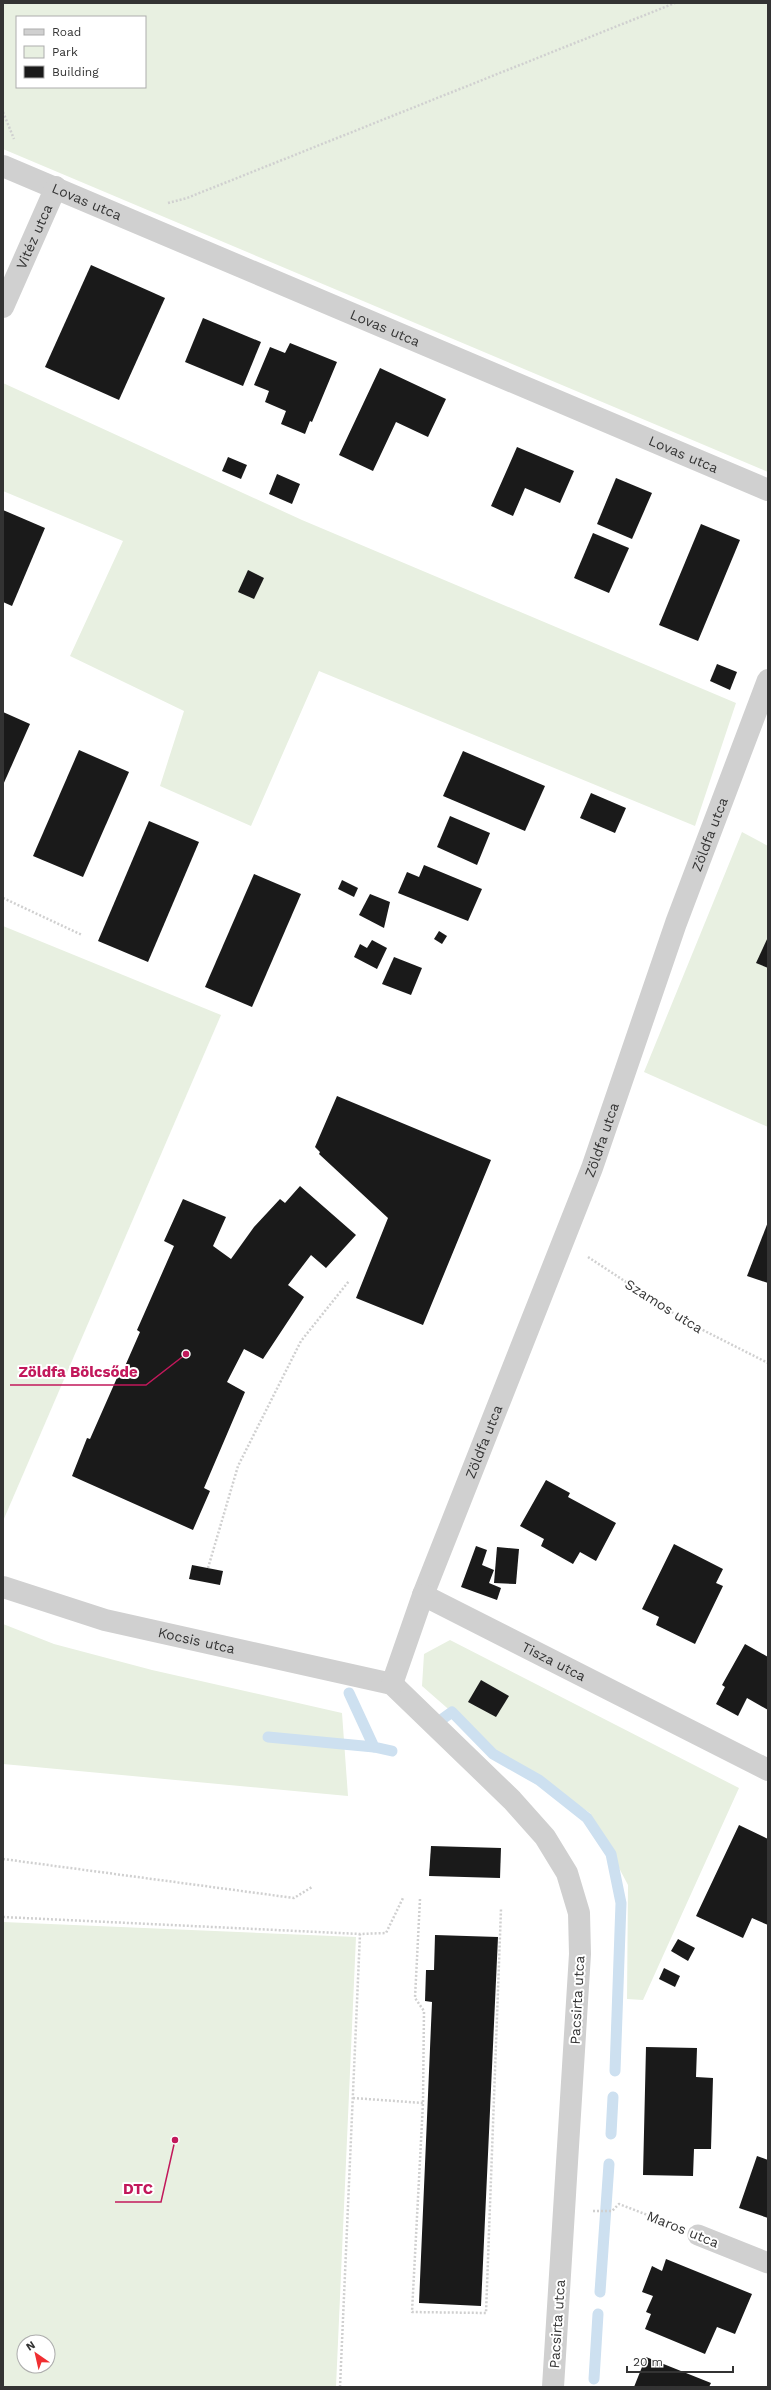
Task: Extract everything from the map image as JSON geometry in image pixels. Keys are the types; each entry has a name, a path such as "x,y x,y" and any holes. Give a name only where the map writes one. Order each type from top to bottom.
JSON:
{"street":[{"name":"Lovas utca","path":"3,166 56,187 768,490"},
{"name":"Vitéz utca","path":"3,308 56,187"},
{"name":"Zöldfa utca","path":"423,1595 592,1168 676,924 768,680"},
{"name":"Kocsis utca","path":"3,1587 105,1620 392,1684"},
{"path":"392,1684 423,1595"},
{"name":"Tisza utca","path":"423,1595 768,1770"},
{"name":"Pacsirta utca","path":"392,1684 512,1800 545,1837 567,1873 578,1913 580,1954 553,2387"}],"lane":[{"name":"Maros utca","path":"698,2235 768,2262"}],"path":[{"path":"166,203 187,198 675,3"},
{"path":"3,898 82,935"},
{"name":"Szamos utca","path":"564,1242 687,1322 768,1363"},
{"path":"208,1568 238,1466 300,1341 349,1280"},
{"path":"3,1859 294,1898 312,1887"},
{"path":"3,1917 360,1934 386,1933 403,1898"},
{"path":"420,1900 414,1998 424,2011 423,2103 412,2312 486,2313 501,1909"},
{"path":"340,2387 360,1934"},
{"path":"353,2098 423,2103"},
{"name":"Maros utca","path":"600,2212 612,2211 619,2204 698,2235"}],"green space":[{"path":"3,3 768,3 768,472 3,149"},
{"path":"3,383 302,520 736,703 695,826 319,671 251,826 160,786 184,711 70,656 123,541 3,491"},
{"path":"742,832 768,846 768,1127 644,1072"},
{"path":"3,926 221,1015 3,1521"},
{"path":"3,1624 54,1644 152,1670 342,1713 348,1796 3,1764"},
{"path":"450,1640 739,1788 643,2000 627,1999 628,1885 590,1813 494,1749 422,1686 424,1654"},
{"path":"3,1922 356,1937 336,2387 3,2387"}],"building":[{"path":"91,265 165,298 119,400 45,367"},
{"path":"203,318 261,342 243,386 185,362"},
{"path":"290,343 337,362 312,422 310,421 305,434 281,424 286,411 265,402 269,391 254,385 270,347 285,353"},
{"path":"380,368 446,399 428,437 396,422 373,471 339,455"},
{"path":"517,447 574,471 560,503 525,488 513,516 491,506"},
{"path":"228,457 247,465 241,479 222,471"},
{"path":"277,474 300,484 292,504 269,494"},
{"path":"616,478 652,493 632,539 597,524"},
{"path":"3,510 45,528 12,606 3,602"},
{"path":"701,524 740,540 698,641 659,625"},
{"path":"593,533 629,548 609,593 574,578"},
{"path":"248,570 264,578 254,599 238,592"},
{"path":"717,664 737,672 730,690 710,681"},
{"path":"3,712 30,724 3,785"},
{"path":"79,750 129,772 83,877 33,856"},
{"path":"463,751 545,786 525,831 443,796"},
{"path":"591,793 626,808 615,833 580,818"},
{"path":"450,816 490,833 477,865 437,847"},
{"path":"149,821 199,842 148,962 98,941"},
{"path":"424,865 482,889 468,921 398,893 407,872 419,877"},
{"path":"254,874 301,894 252,1007 205,987"},
{"path":"342,880 358,888 354,897 338,889"},
{"path":"370,894 390,902 384,928 359,915"},
{"path":"439,931 447,936 442,944 434,939"},
{"path":"768,937 768,968 756,963"},
{"path":"372,940 387,948 377,969 354,957 360,944 367,948"},
{"path":"394,957 422,968 411,995 382,984"},
{"path":"337,1096 491,1160 423,1325 356,1298 388,1218 319,1154 320,1152 315,1147"},
{"path":"300,1186 356,1235 326,1268 311,1255 288,1285 304,1297 263,1359 244,1349 227,1382 245,1392 204,1488 210,1491 193,1530 72,1476 87,1438 90,1439 120,1371 122,1373 140,1332 137,1330 174,1246 164,1241 183,1199 226,1217 213,1246 231,1259 254,1227 280,1199 285,1203"},
{"path":"768,1222 768,1283 747,1276"},
{"path":"546,1480 570,1493 568,1497 616,1523 596,1561 580,1552 573,1564 541,1546 544,1539 520,1526"},
{"path":"674,1544 723,1569 716,1583 723,1586 695,1644 656,1625 659,1617 642,1609"},
{"path":"476,1546 487,1550 482,1565 494,1570 489,1583 501,1588 497,1600 461,1587"},
{"path":"497,1547 519,1549 516,1584 494,1583"},
{"path":"192,1565 223,1571 220,1585 189,1579"},
{"path":"745,1644 768,1657 768,1710 747,1698 738,1716 716,1704 725,1687 722,1685"},
{"path":"481,1680 509,1696 496,1717 468,1702"},
{"path":"739,1825 768,1839 768,1925 752,1918 743,1938 696,1916"},
{"path":"431,1846 501,1848 500,1878 429,1876"},
{"path":"435,1935 498,1937 481,2306 419,2303 432,2002 425,2001 426,1970 434,1970"},
{"path":"678,1939 695,1948 688,1961 671,1951"},
{"path":"664,1968 680,1976 675,1987 659,1979"},
{"path":"646,2047 697,2048 696,2077 713,2078 711,2149 694,2149 693,2176 643,2175"},
{"path":"757,2156 768,2160 768,2218 739,2208"},
{"path":"666,2259 752,2294 735,2334 717,2327 705,2354 645,2329 651,2314 646,2312 653,2296 642,2292 652,2266 662,2271"},
{"path":"646,2357 711,2383 709,2387 634,2387"}],"waterway":[{"path":"349,1693 374,1747 392,1751"},
{"path":"434,1725 452,1712 493,1754 539,1780 587,1818 611,1854 621,1903 615,2071"},
{"path":"268,1737 374,1747"},
{"path":"611,2134 613,2097"},
{"path":"600,2292 609,2164"},
{"path":"594,2379 598,2314"}],"place":[{"name":"Zöldfa Bölcsőde","path":"186,1354"},
{"name":"DTC","path":"175,2140"}]}
